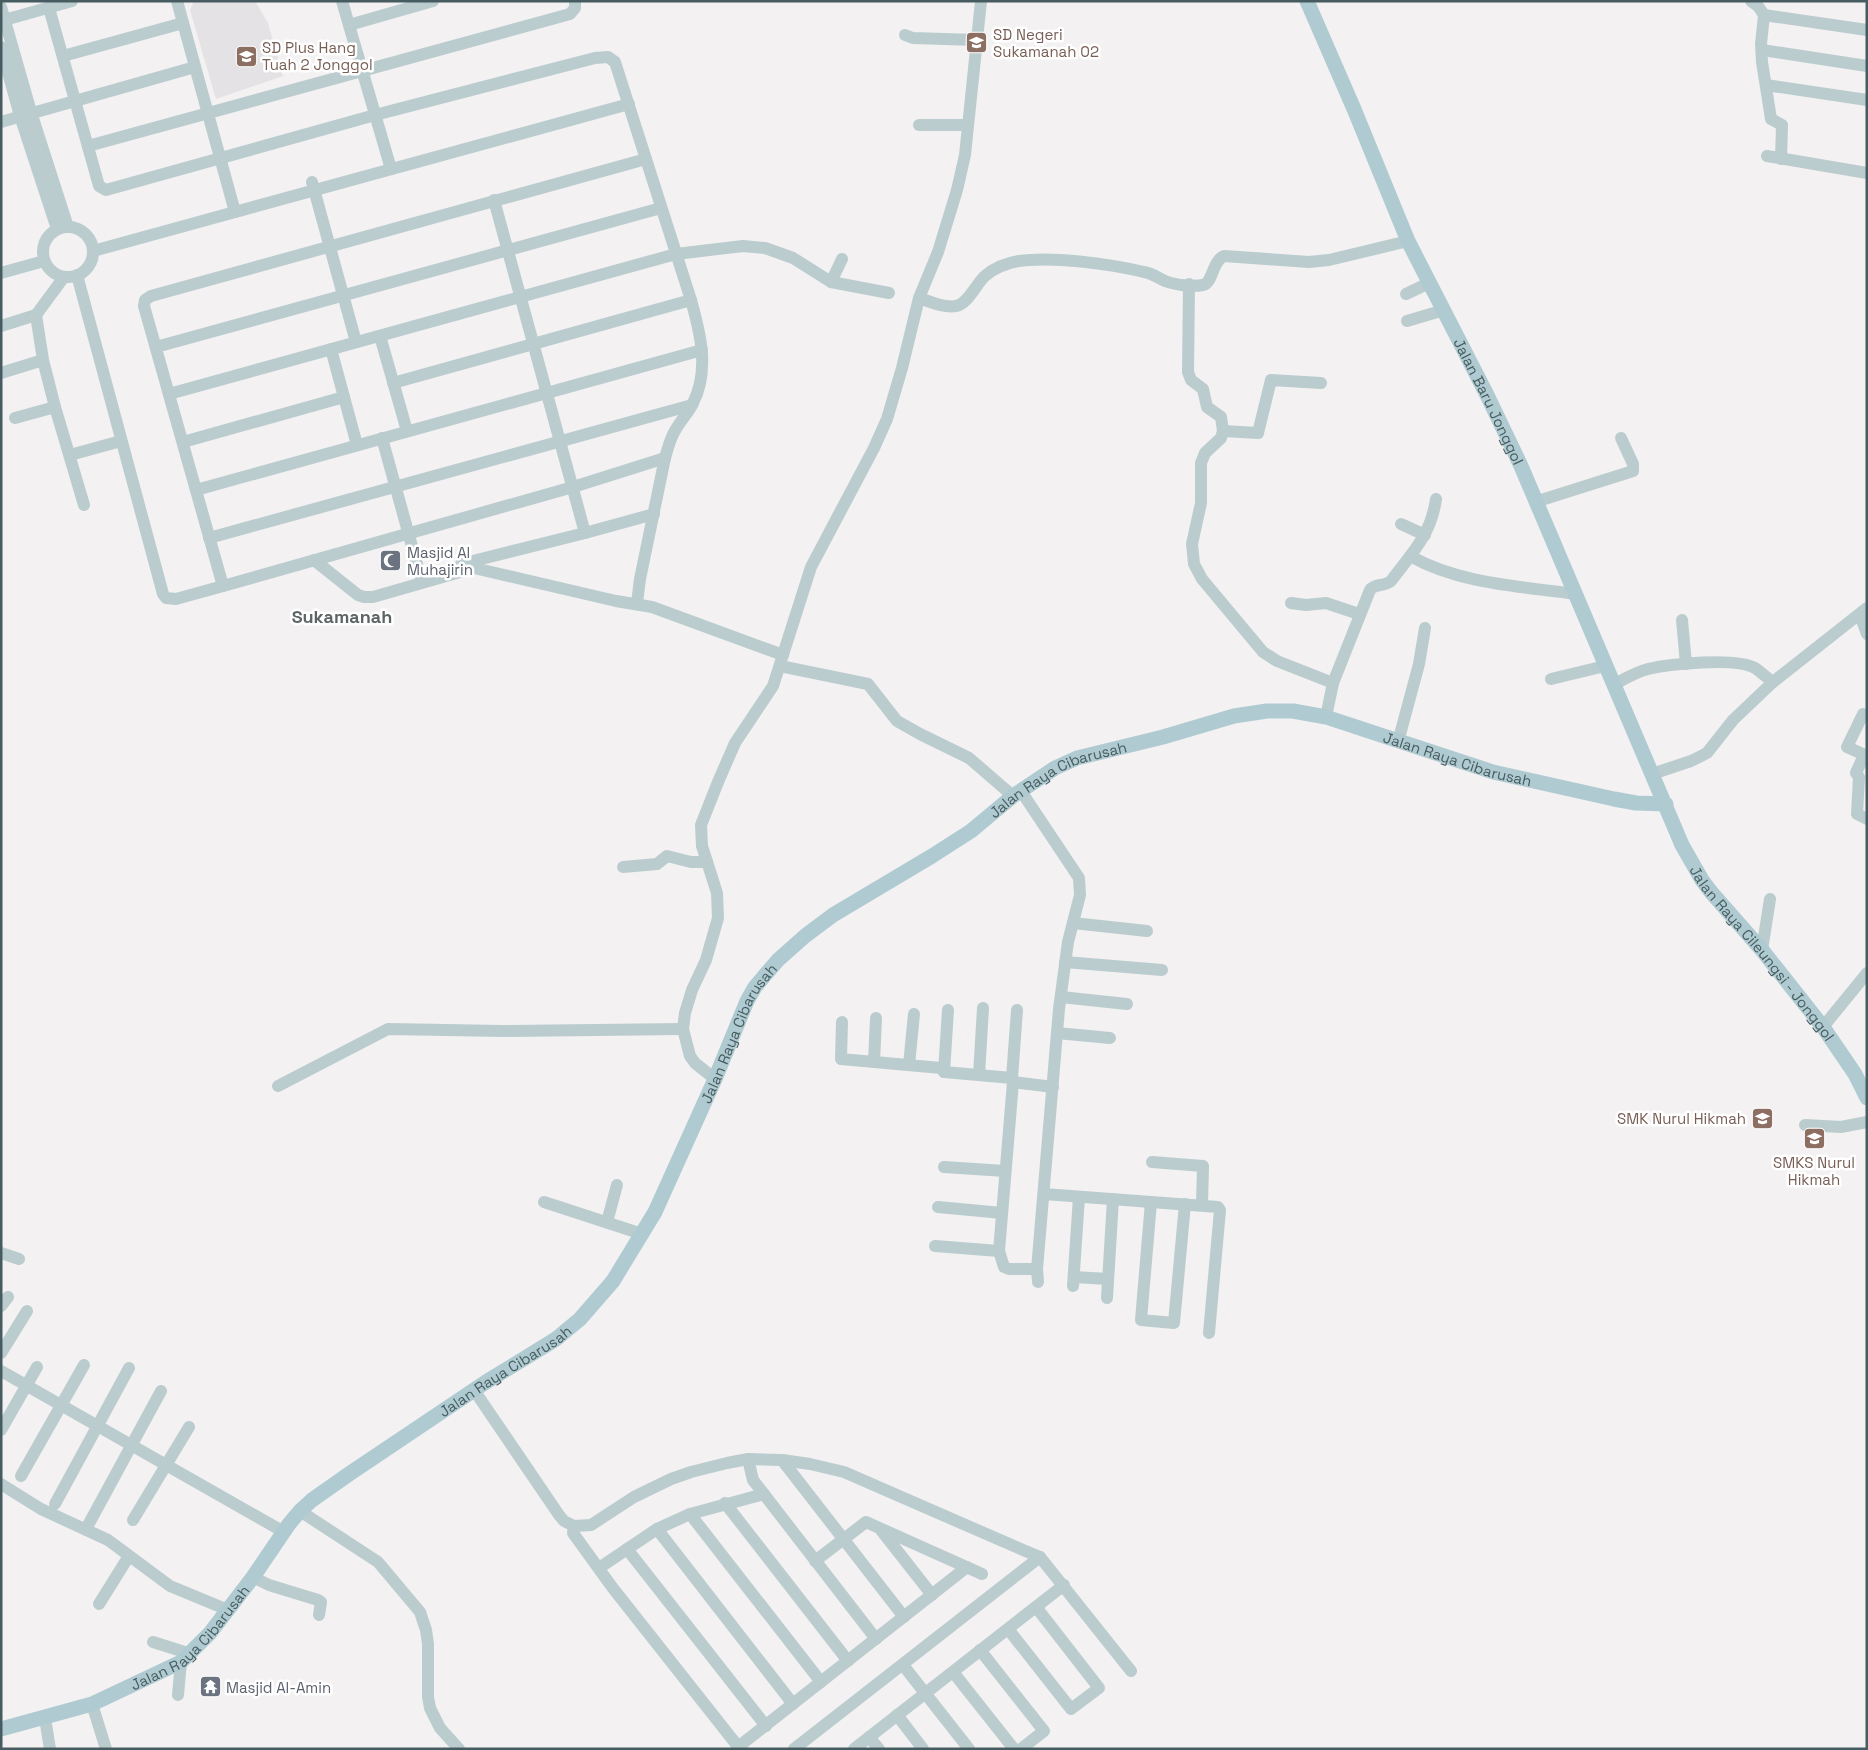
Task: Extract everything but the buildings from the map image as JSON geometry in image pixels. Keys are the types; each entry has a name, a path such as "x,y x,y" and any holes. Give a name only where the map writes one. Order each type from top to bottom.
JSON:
{"main road":[{"name":"Jalan Baru Jonggol","path":"1307,1 1358,117 1408,241 1516,457 1666,804"},
{"name":"Jalan Raya Cibarusah","path":"1,1729 92,1704 186,1658 228,1610 300,1511 324,1491 444,1410 556,1339 580,1319 605,1292 660,1203 747,1001 761,980 789,949 833,915 971,831 1017,794 1065,762 1163,737 1234,716 1267,711 1293,711 1326,717 1493,772 1629,802 1666,804"},
{"name":"Jalan Raya Cileungsi - Jonggol","path":"1666,804 1682,845 1702,880 1723,907 1762,950 1823,1027 1856,1074 1867,1098"}],"street":[{"path":"3,20 72,1"},
{"path":"177,1 234,208"},
{"path":"342,1 390,165"},
{"path":"349,25 433,1"},
{"path":"88,146 570,14 575,8 575,1"},
{"path":"715,1079 695,1063 690,1056 683,1029 683,1020 689,998 706,960 718,918 716,893 700,836 701,825 735,743 773,686 811,567 882,432 902,368 919,298 938,252 957,190 964,155 981,1"},
{"path":"1751,1 1758,6 1764,15 1762,50 1766,85 1771,119 1782,125 1781,158"},
{"path":"1,7 26,114"},
{"path":"49,8 99,186 106,190 375,115 601,57 608,57 615,62 691,300 700,333 702,350 700,383 692,405 670,440 665,458 636,603"},
{"path":"1764,15 1867,30"},
{"path":"62,56 183,23"},
{"path":"904,35 913,38 976,40"},
{"path":"1,47 26,114 63,228"},
{"path":"1762,50 1867,66"},
{"path":"1,122 195,67"},
{"path":"1766,85 1867,100"},
{"path":"92,247 627,100"},
{"path":"919,125 967,125"},
{"path":"1767,156 1867,173"},
{"path":"223,586 144,306 145,300 151,296 646,159"},
{"path":"313,186 356,342"},
{"path":"494,200 585,533"},
{"path":"156,347 661,208"},
{"path":"63,228 82,231 92,247 89,266 77,275 64,277 52,271 44,261 43,248 47,237 63,228"},
{"path":"919,298 945,306 959,306 964,303 987,274 1003,265 1037,260 1073,262 1141,271 1167,282 1207,284 1217,262 1224,256 1309,262 1337,258 1408,241"},
{"path":"169,394 676,254 742,246 765,248 793,258 831,282 889,293"},
{"path":"831,282 842,259"},
{"path":"1,273 44,261"},
{"path":"77,275 118,442 129,496"},
{"path":"1,326 36,315 64,277"},
{"path":"1406,294 1429,283"},
{"path":"1189,284 1188,372 1191,380 1203,389 1207,407 1221,417 1223,431 1222,438 1205,453 1201,464 1201,503 1192,544 1194,564 1202,579 1263,652 1284,664 1333,682"},
{"path":"393,384 691,300"},
{"path":"1407,321 1444,310"},
{"path":"36,315 43,360 84,505"},
{"path":"380,336 407,431"},
{"path":"331,349 357,445"},
{"path":"196,490 702,350"},
{"path":"1,373 43,360"},
{"path":"1223,431 1258,433 1271,380 1322,383"},
{"path":"183,442 344,397"},
{"path":"209,538 692,405"},
{"path":"16,418 56,407"},
{"path":"382,438 420,575"},
{"path":"1535,502 1633,471 1634,467 1621,438"},
{"path":"70,455 118,442"},
{"path":"118,442 163,594 166,598 176,599 572,487 665,458"},
{"path":"1326,717 1333,682 1359,614 1372,586 1386,585 1391,582 1425,535 1434,515 1436,499"},
{"path":"319,558 360,588 371,590 489,556 654,514"},
{"path":"1401,524 1425,535"},
{"path":"489,556 495,566 618,594 636,603"},
{"path":"1410,556 1440,571 1458,576 1575,594"},
{"path":"319,558 358,594 364,597 373,597 474,568 616,601 636,603 668,612 782,660 868,684 897,721 969,758 1017,794 1080,878 1080,895 1072,923 1065,962 1057,1033 1038,1276 1004,1267 999,1251 1017,1010"},
{"path":"1291,603 1306,605 1326,603 1359,614"},
{"path":"1652,774 1691,762 1707,754 1733,720 1773,682 1863,611 1867,634"},
{"path":"1682,620 1686,664"},
{"path":"1398,742 1419,664 1425,628"},
{"path":"1613,685 1647,670 1686,664 1740,664 1754,668 1773,682"},
{"path":"1551,679 1605,666"},
{"path":"1867,716 1863,714 1847,747 1865,755 1856,773 1859,777 1863,793 1858,814 1867,819"},
{"path":"623,867 657,864 667,856 691,862 707,862"},
{"path":"1762,950 1770,900"},
{"path":"1072,923 1148,931"},
{"path":"1065,962 1162,970"},
{"path":"1823,1027 1867,973"},
{"path":"1061,997 1127,1004"},
{"path":"978,1075 983,1008"},
{"path":"944,1072 948,1010"},
{"path":"909,1065 914,1014"},
{"path":"874,1062 876,1018"},
{"path":"842,1022 841,1059 941,1068 944,1072 978,1075 1053,1087"},
{"path":"278,1086 388,1029 513,1031 683,1029"},
{"path":"1057,1033 1110,1038"},
{"path":"1805,1126 1841,1127 1867,1122"},
{"path":"1152,1162 1203,1166 1202,1205"},
{"path":"944,1167 1005,1171"},
{"path":"607,1222 617,1185"},
{"path":"1044,1194 1216,1206 1220,1210 1209,1333"},
{"path":"1079,1197 1073,1281 1108,1279"},
{"path":"1107,1298 1113,1199"},
{"path":"544,1202 642,1234"},
{"path":"1151,1202 1141,1320 1174,1323 1185,1204"},
{"path":"938,1207 1002,1213"},
{"path":"935,1246 999,1251"},
{"path":"1,1253 19,1259"},
{"path":"1,1352 27,1311"},
{"path":"21,1476 84,1365"},
{"path":"3,1423 38,1367"},
{"path":"55,1504 129,1368"},
{"path":"1,1371 284,1532"},
{"path":"474,1390 559,1515 564,1521 574,1526 591,1525 634,1497 671,1479 708,1467 748,1459 782,1460 844,1472 1040,1556 1131,1670"},
{"path":"86,1528 161,1391"},
{"path":"133,1520 189,1427"},
{"path":"748,1459 753,1480 876,1639"},
{"path":"782,1460 904,1617"},
{"path":"1,1484 41,1509 86,1528 108,1540 170,1586 228,1610"},
{"path":"599,1568 657,1529 690,1514 764,1494"},
{"path":"725,1503 848,1661"},
{"path":"300,1511 378,1562 420,1612 428,1644 428,1697 430,1708 440,1728 459,1749"},
{"path":"690,1514 821,1682"},
{"path":"816,1561 866,1522 982,1574"},
{"path":"574,1526 573,1533 599,1568 739,1748 967,1567"},
{"path":"879,1528 932,1595"},
{"path":"657,1529 793,1704"},
{"path":"627,1549 766,1726"},
{"path":"99,1604 129,1556"},
{"path":"794,1749 1040,1556"},
{"path":"253,1577 269,1585 318,1600 322,1606 319,1615"},
{"path":"854,1749 1064,1585"},
{"path":"1008,1629 1072,1709 1100,1688 1036,1607"},
{"path":"153,1642 186,1658 178,1695"},
{"path":"980,1650 1044,1731 1021,1749"},
{"path":"903,1665 969,1749"},
{"path":"953,1672 1014,1749"},
{"path":"92,1704 106,1749"},
{"path":"897,1715 923,1749"},
{"path":"45,1718 50,1749"},
{"path":"869,1737 879,1749"}],"shaded area":[{"path":"194,1 255,1 268,23 283,76 216,99 190,10"}],"place":[{"name":"SD Negeri Sukamanah 02","path":"977,43"},
{"name":"SD Plus Hang Tuah 2 Jonggol","path":"246,56"},
{"name":"Masjid Al Muhajirin","path":"391,561"},
{"name":"SMK Nurul Hikmah","path":"1762,1118"},
{"name":"SMKS Nurul Hikmah","path":"1814,1139"},
{"name":"Masjid Al-Amin","path":"210,1687"}],"district":[{"name":"Sukamanah","path":"342,616"}]}
